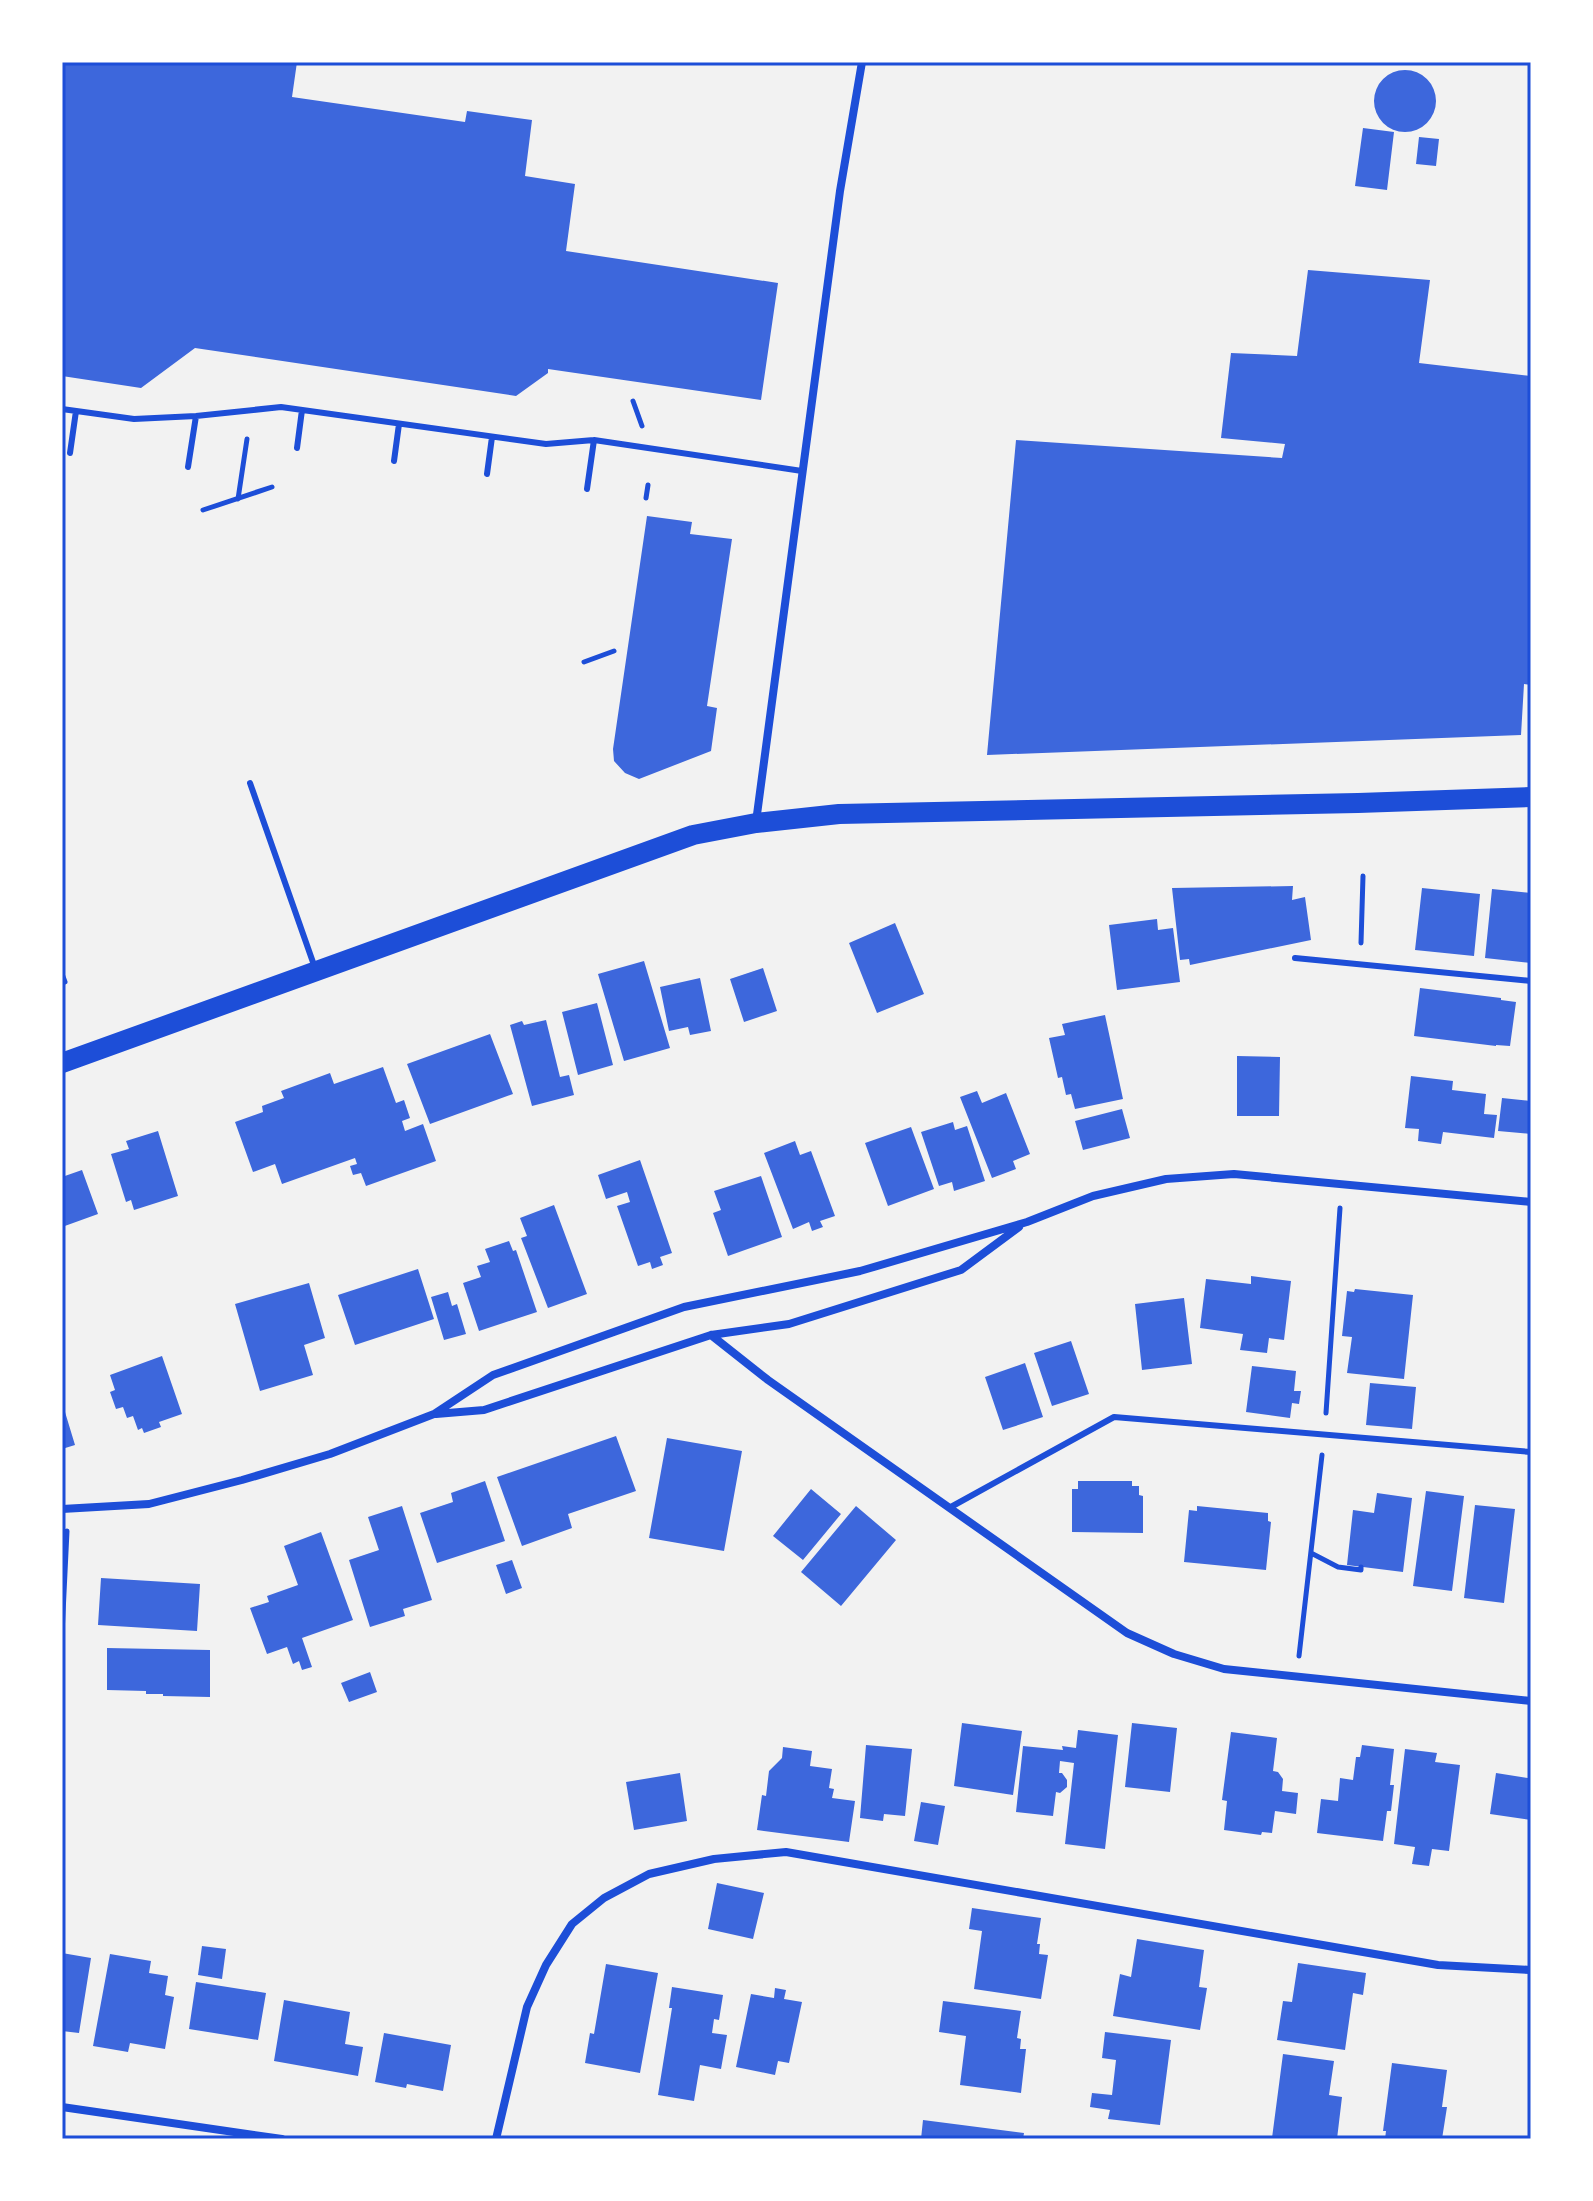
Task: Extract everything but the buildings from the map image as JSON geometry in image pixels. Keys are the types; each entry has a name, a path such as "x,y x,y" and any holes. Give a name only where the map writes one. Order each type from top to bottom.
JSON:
{"main road":[{"path":"62,1063 693,835 756,823 839,814 1531,797"}],"street":[{"path":"756,823 840,191 862,62"},
{"path":"62,1509 149,1504 330,1454 434,1414 493,1375 684,1307 860,1271 1027,1222 1093,1196 1166,1179 1234,1174 1531,1202"},
{"path":"434,1414 484,1410 711,1335 789,1324 961,1270 1027,1222"},
{"path":"711,1335 768,1380 1127,1633 1174,1654 1224,1669 1531,1701"},
{"path":"496,2139 527,2007 546,1965 572,1924 604,1898 649,1874 714,1859 786,1852 1438,1965 1531,1970"},
{"path":"62,2107 282,2139"}],"lane":[{"path":"62,409 134,419 281,407 546,444 594,440 802,471"},
{"path":"297,448 302,410"},
{"path":"70,453 76,411"},
{"path":"188,467 196,416"},
{"path":"394,461 399,424"},
{"path":"487,474 492,437"},
{"path":"587,489 594,440"},
{"path":"250,783 316,973"},
{"path":"1295,958 1531,981"},
{"path":"949,1508 1114,1417 1531,1452"}],"path":[{"path":"633,401 646,434"},
{"path":"238,499 247,439"},
{"path":"646,498 648,485"},
{"path":"203,510 272,487"},
{"path":"584,662 614,651"},
{"path":"1361,950 1363,876"},
{"path":"62,974 65,982"},
{"path":"1296,1676 1324,1434 1342,1184"},
{"path":"62,1634 67,1530"},
{"path":"1311,1553 1338,1567 1361,1570 1361,1567"}]}
